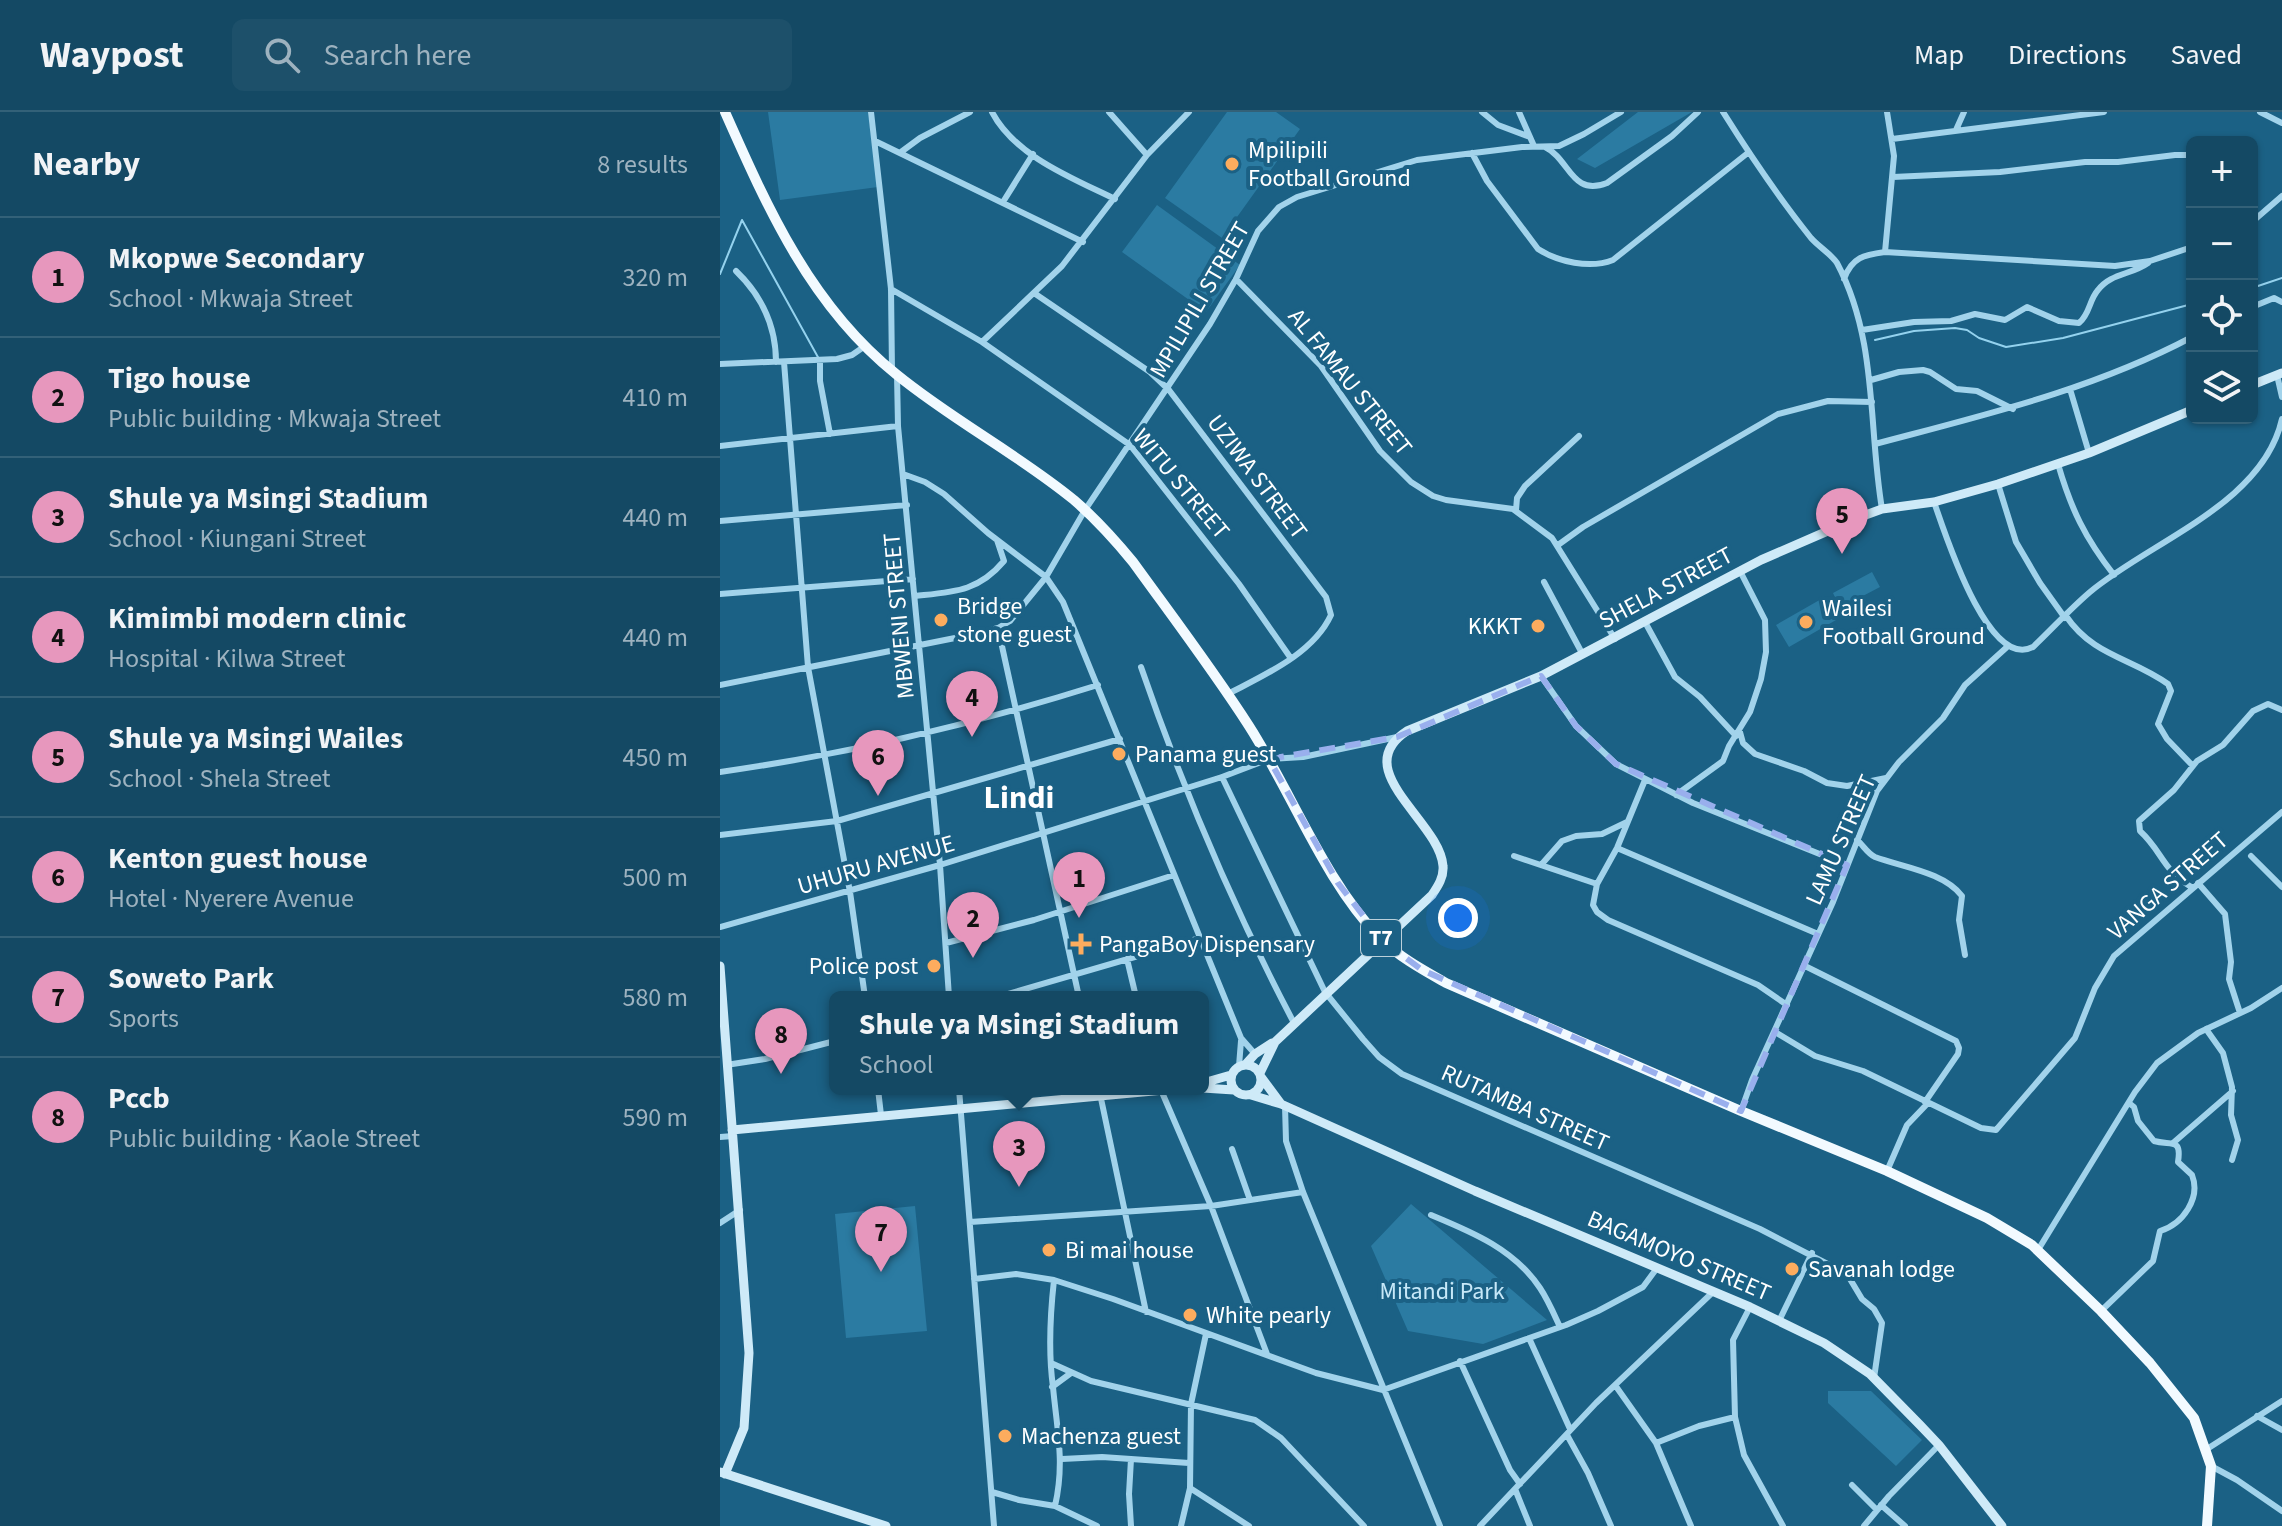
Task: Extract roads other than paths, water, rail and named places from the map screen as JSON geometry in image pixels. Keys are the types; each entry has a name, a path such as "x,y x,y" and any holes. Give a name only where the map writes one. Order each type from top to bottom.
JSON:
{"highway":[{"name":"T7","path":"725,112 768,208 788,246 822,297 894,373 1085,510 1133,562 1228,694 1269,759 1338,883 1382,940 1422,970 1446,983 1887,1171 1987,1218 2038,1250 2101,1311 2175,1392 2194,1418 2211,1466 2207,1526"}],"main road":[{"path":"2258,383 2280,374"},
{"name":"SHELA STREET","path":"1397,737 1541,676 1740,571 1812,537 1882,509 1934,502 1998,484 2089,453 2186,413"},
{"path":"1209,1083 1238,1069 1275,1042 1432,895 1440,882 1444,864 1433,838 1395,788 1389,773 1389,750 1397,737"},
{"path":"720,966 748,1318 748,1397 744,1428 722,1473 886,1526"},
{"path":"1209,1087 1251,1095 1261,1085 1263,1062 1275,1042"},
{"path":"1238,1069 1255,1068 1283,1105"},
{"path":"1234,1090 1231,1083 1238,1069"},
{"path":"733,1133 1074,1095"},
{"name":"BAGAMOYO STREET","path":"1251,1095 1283,1105 1475,1191 1750,1307 1824,1343 1874,1378 1939,1445 2002,1526"}],"street":[{"name":"MBWENI STREET","path":"871,112 891,289 898,426 934,793 949,991"},
{"path":"901,152 970,112"},
{"path":"992,112 1010,139 1068,176 1115,199"},
{"path":"1109,112 1147,155"},
{"path":"982,342 1083,242 1147,155 1189,112"},
{"path":"1482,112 1498,125 1530,137"},
{"path":"1519,112 1534,146"},
{"name":"MPILIPILI STREET","path":"998,628 1018,612 1046,577 1085,510 1169,390 1236,279 1258,231 1279,207 1297,197 1417,160 1568,142 1621,112"},
{"path":"1545,147 1559,156 1579,183 1599,186 1663,142 1698,112"},
{"path":"1723,112 1812,239 1834,259 1844,279 1863,333 1871,380 1882,509"},
{"path":"1885,252 1893,177 1892,139 1887,112"},
{"path":"1956,130 1964,112"},
{"path":"1892,139 2040,115 2104,112"},
{"path":"2260,112 2282,123"},
{"path":"875,141 1083,242"},
{"path":"1472,153 1487,181 1538,249 1567,261 1594,265 1613,260 1749,152"},
{"path":"1003,202 1033,154"},
{"path":"1893,177 2000,172 2186,155"},
{"path":"2258,217 2282,196"},
{"path":"1844,279 1853,260 1885,252 2101,266 2150,261 2186,249"},
{"path":"1863,333 1914,322 1951,321 1980,314 2005,320 2027,307 2059,321 2079,323 2084,319 2096,292 2108,280 2138,270 2150,261"},
{"path":"736,271 754,289 765,307 780,362 797,513 808,667 850,892 864,991"},
{"name":"AL FAMAU STREET","path":"1236,279 1321,366 1380,451 1411,482 1437,498 1516,510"},
{"name":"WITU STREET","path":"891,289 982,342 1130,445 1239,584 1290,657"},
{"name":"UZIWA STREET","path":"1034,293 1150,372 1169,390 1326,597 1331,615 1315,641 1228,694"},
{"path":"2258,305 2274,298 2282,302"},
{"path":"1875,444 2013,409 2154,356 2186,340"},
{"path":"720,364 820,360 852,355 866,345"},
{"path":"820,360 820,381 830,434"},
{"path":"1871,380 1899,372 1923,370 1956,389 1977,391 2013,409"},
{"path":"2280,374 2282,397"},
{"path":"2070,389 2089,453"},
{"path":"1558,545 1564,538 1778,414 1828,401 1872,402"},
{"name":"LAMU STREET","path":"1741,1111 1886,778 1943,718 1965,685 2007,647 2028,650 2090,592 2240,487 2261,464 2280,429 2282,419"},
{"path":"720,446 898,426"},
{"path":"1579,436 1525,486 1517,498 1516,510 1558,545 1615,639"},
{"path":"2058,464 2068,498 2084,534 2114,575"},
{"path":"903,474 932,486 1046,577 1067,609 1241,1038 1255,1054"},
{"path":"1998,484 2016,542 2065,617 2092,645 2168,684 2171,691 2158,724 2167,739 2193,766"},
{"path":"1934,502 1966,585 1987,625 2007,647"},
{"path":"720,521 907,505"},
{"path":"915,596 969,588 988,578 1004,561 997,540"},
{"path":"1676,795 1720,764 1750,712 1761,679 1766,644 1765,620 1740,571"},
{"path":"720,594 913,579"},
{"path":"1544,582 1583,655"},
{"path":"1645,622 1675,677 1700,697 1755,754 1804,771 1827,783 1847,786 1886,778"},
{"path":"720,685 998,628 1078,991"},
{"path":"1141,667 1185,788 1267,973 1294,1023"},
{"path":"1541,676 1576,726 1616,764 1676,795 1847,865"},
{"path":"720,772 825,756 1016,710 1098,685"},
{"path":"2240,1013 2229,979 2231,962 2225,914 2196,886 2164,866 2150,840 2138,826 2141,817 2174,790 2193,766 2223,745 2258,707 2268,704 2282,710"},
{"name":"UHURU AVENUE","path":"720,927 940,865 1222,777 1269,759 1303,757 1397,737"},
{"path":"720,835 837,821 1120,739"},
{"name":"RUTAMBA STREET","path":"1222,777 1325,992 1379,1057 1402,1074 1812,1253 1847,1274 1882,1323 1874,1378"},
{"path":"1645,780 1617,848 1597,884 1593,905 1597,912 1608,920 1758,985 1787,1005"},
{"name":"VANGA STREET","path":"1775,1032 1815,1056 1863,1071 1981,1128 1996,1130 2075,1038 2100,978 2114,956 2282,812"},
{"path":"1541,865 1562,841 1576,836 1602,834 1627,822"},
{"path":"1857,840 1874,856 1933,877 1957,890 1962,896 1959,920 1965,955"},
{"path":"1617,848 1818,934"},
{"path":"1514,856 1597,884"},
{"path":"2251,856 2282,887"},
{"path":"946,943 1060,912 1174,875"},
{"path":"1019,991 1200,938"},
{"path":"1127,959 1135,991"},
{"path":"1805,966 1956,1041 1959,1048 1926,1103 1907,1125 1887,1171"},
{"path":"2038,1250 2157,1063 2206,1029 2282,988"},
{"path":"2206,1029 2225,1059 2233,1091 2231,1115 2238,1140 2232,1160"},
{"path":"1238,1069 1241,1038"},
{"path":"726,1065 779,1056 829,1043"},
{"path":"2173,1143 2233,1091"},
{"path":"879,1095 881,1115"},
{"path":"960,1095 994,1526"},
{"path":"1101,1095 1146,1312"},
{"path":"1163,1095 1211,1206 1267,1354"},
{"path":"2101,1311 2153,1261 2160,1231 2168,1229 2178,1220 2193,1201 2194,1178 2187,1168 2178,1163 2180,1151 2173,1143 2154,1141 2129,1103"},
{"path":"1283,1105 1286,1141 1303,1192 1440,1526"},
{"path":"720,1137 733,1133"},
{"path":"1232,1149 1250,1200"},
{"path":"970,1222 1211,1206 1303,1192"},
{"path":"720,1223 740,1210"},
{"path":"1431,1215 1478,1234 1519,1262 1542,1290 1560,1327"},
{"path":"1779,1321 1812,1253"},
{"path":"974,1279 1016,1274 1054,1280 1346,1383 1383,1390 1560,1327 1625,1299 1643,1287 1657,1268"},
{"path":"1054,1280 1049,1336 1062,1459 1055,1506"},
{"path":"1480,1526 1615,1385 1713,1292"},
{"path":"1750,1307 1733,1340 1735,1417 1744,1455 1783,1526"},
{"path":"1181,1526 1190,1488 1191,1404 1206,1334"},
{"path":"1529,1338 1611,1526"},
{"path":"1460,1361 1518,1486 1530,1526"},
{"path":"1051,1363 1091,1381 1255,1420 1270,1428 1364,1526"},
{"path":"1052,1387 1071,1373"},
{"path":"1615,1385 1656,1443 1691,1526"},
{"path":"2207,1449 2282,1401"},
{"path":"2257,1416 2282,1430"},
{"path":"1656,1443 1699,1426 1735,1417"},
{"path":"1864,1526 1939,1445"},
{"path":"1062,1459 1189,1463"},
{"path":"1131,1459 1131,1526"},
{"path":"2211,1466 2282,1511"},
{"path":"1852,1485 1905,1526"},
{"path":"1190,1488 1249,1526"},
{"path":"992,1492 1055,1506 1097,1526"}],"waterway":[{"path":"742,220 819,359"},
{"path":"720,274 742,220"},
{"path":"2258,286 2282,278"},
{"path":"1875,340 1914,331 1955,328 2006,347 2063,338 2186,306"}],"place":[{"name":"Mpilipili Football Ground","path":"1232,164"},
{"name":"Shule ya Msingi Wailes","path":"1842,554"},
{"name":"Bridge stone guest","path":"941,620"},
{"name":"Wailesi Football Ground","path":"1806,622"},
{"name":"KKKT","path":"1538,626"},
{"name":"Kimimbi modern clinic","path":"972,737"},
{"name":"Panama guest","path":"1119,754"},
{"name":"Kenton guest house","path":"878,796"},
{"name":"Mkopwe Secondary","path":"1079,918"},
{"name":"PangaBoy Dispensary","path":"1081,944"},
{"name":"Tigo house","path":"973,958"},
{"name":"Police post","path":"934,966"},
{"name":"Pccb","path":"781,1074"},
{"name":"Shule ya Msingi Stadium","path":"1019,1187"},
{"name":"Bi mai house","path":"1049,1250"},
{"name":"Savanah lodge","path":"1792,1269"},
{"name":"Soweto Park","path":"881,1272"},
{"name":"White pearly","path":"1190,1315"},
{"name":"Machenza guest","path":"1005,1436"}],"district":[{"name":"Lindi","path":"1019,798"}],"park label":[{"name":"Mitandi Park","path":"1442,1291"}]}
